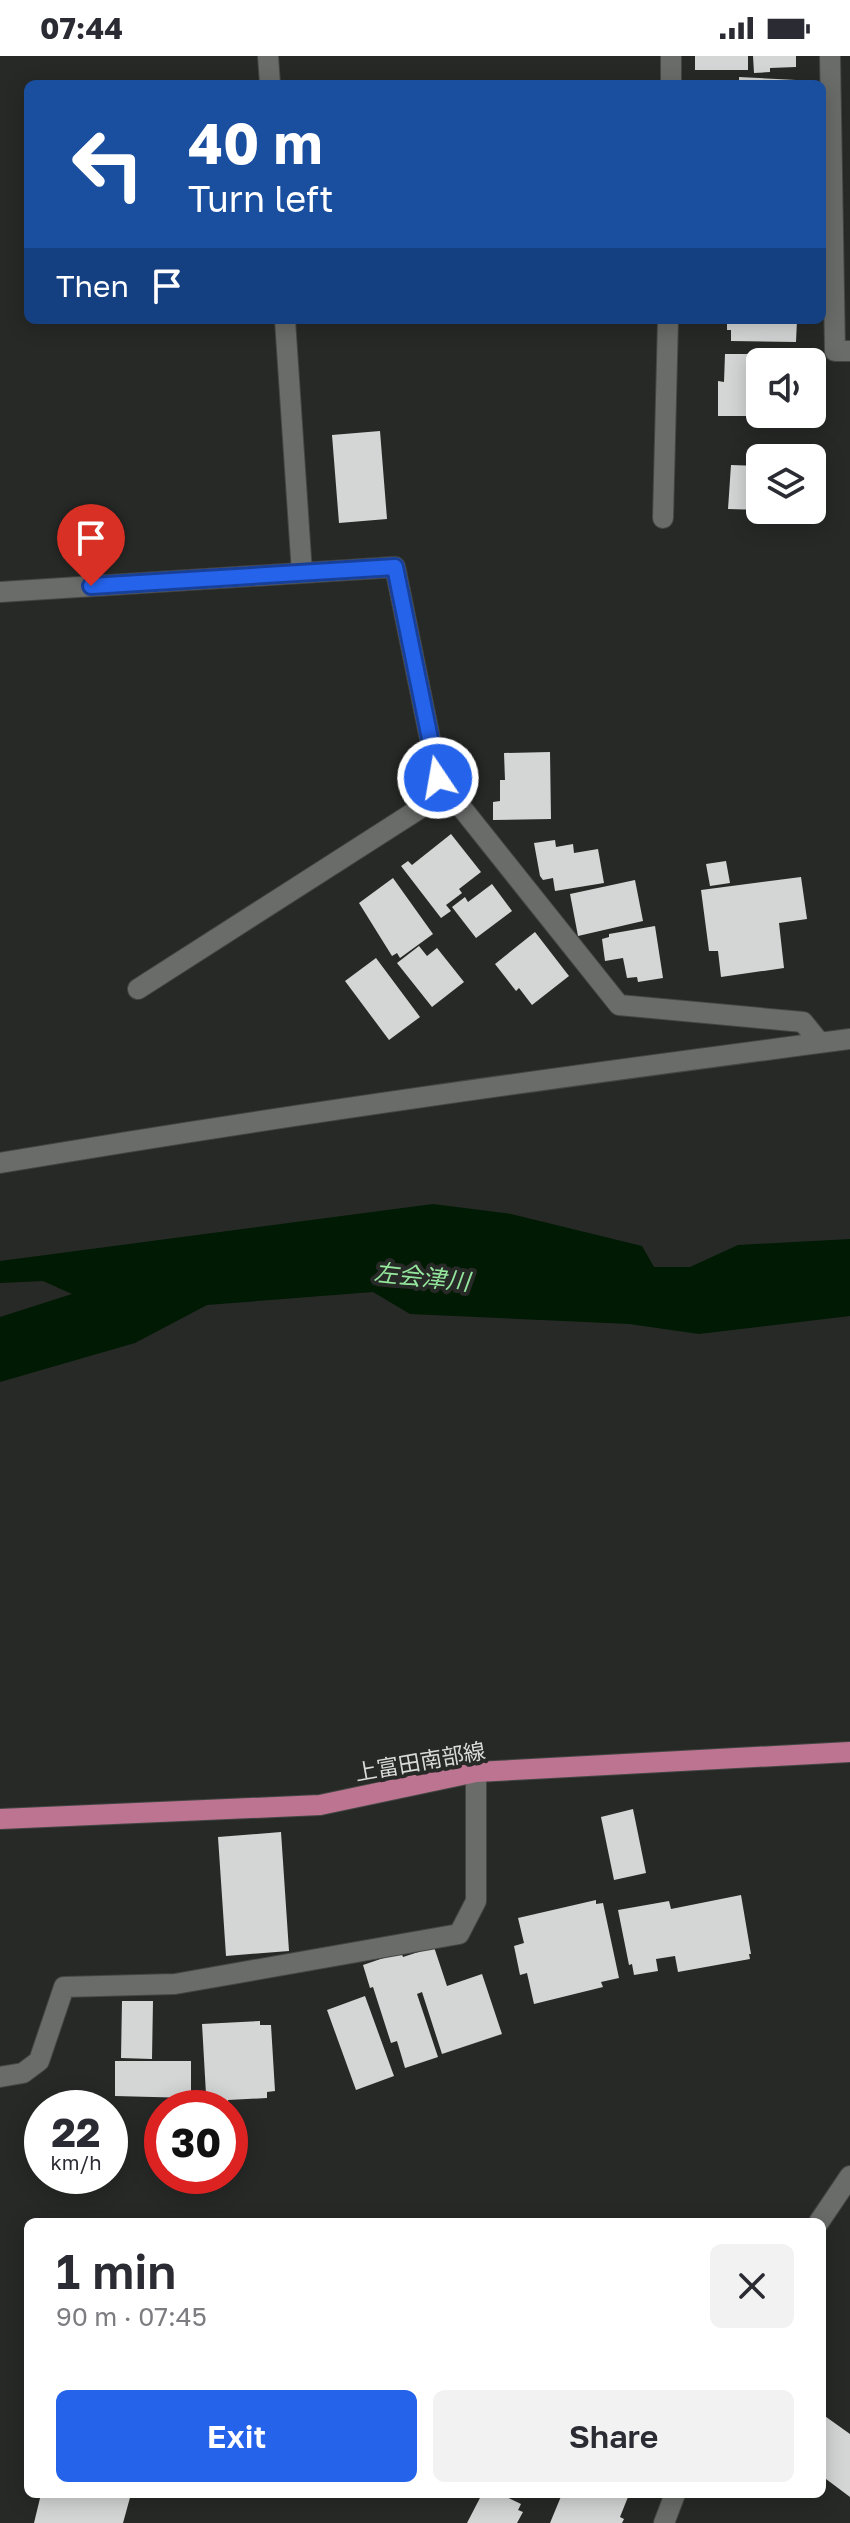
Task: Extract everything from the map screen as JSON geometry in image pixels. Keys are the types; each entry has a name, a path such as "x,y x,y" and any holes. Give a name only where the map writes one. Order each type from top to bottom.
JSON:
{"main road":[{"name":"上富田南部線","path":"0,1819 320,1805 476,1772 850,1752"}],"street":[{"path":"268,56 270,80"},
{"path":"671,56 671,80"},
{"path":"830,56 835,351 850,351"},
{"path":"285,324 302,573"},
{"path":"663,518 668,324"},
{"path":"0,592 395,567 438,778 619,1005 803,1022 820,1043"},
{"path":"138,989 419,809 438,778"},
{"path":"0,1163 221,1127 850,1039"},
{"path":"0,2077 23,2073 39,2061 64,1987 175,1984 459,1934 476,1901 476,1772"},
{"path":"822,2218 850,2176"},
{"path":"664,2523 673,2498"}],"water":[{"name":"左会津川","path":"433,1204 511,1214 642,1246 654,1267 690,1267 738,1245 850,1239 850,1316 699,1334 629,1324 410,1314 373,1292 207,1305 135,1343 0,1382 0,1317 72,1294 43,1281 0,1283 0,1261"}],"building":[{"path":"695,56 748,56 748,70 695,70"},
{"path":"753,56 796,56 796,67 770,68 770,72 754,73"},
{"path":"739,77 796,80 739,80"},
{"path":"727,324 797,324 796,342 731,341 731,330 727,330"},
{"path":"725,354 746,354 746,416 718,416 718,381 724,382"},
{"path":"380,431 387,519 339,523 332,435"},
{"path":"731,465 746,466 746,510 728,509"},
{"path":"550,752 551,819 493,820 493,802 500,801 500,780 505,780 504,753"},
{"path":"451,834 481,872 459,889 462,893 446,905 451,911 441,918 401,866 408,861 412,865"},
{"path":"555,840 556,847 573,844 574,853 598,849 604,883 555,891 553,878 543,880 540,876 534,843"},
{"path":"726,861 730,883 710,886 706,864"},
{"path":"801,877 807,919 779,923 784,968 721,977 718,951 709,951 701,890"},
{"path":"393,878 433,934 400,958 397,953 392,956 359,903"},
{"path":"635,880 643,921 578,936 570,894"},
{"path":"492,884 512,911 476,938 452,907 465,897 468,902"},
{"path":"655,926 663,978 638,982 637,977 627,978 623,958 605,961 602,939 609,937 609,934"},
{"path":"535,932 569,976 532,1005 519,988 516,991 495,964"},
{"path":"419,946 427,956 437,948 464,982 432,1007 397,963"},
{"path":"376,958 420,1017 389,1040 345,981"},
{"path":"633,1809 646,1873 614,1880 601,1817"},
{"path":"281,1832 289,1951 226,1956 218,1837"},
{"path":"741,1895 750,1959 678,1972 675,1956 656,1959 658,1971 634,1975 632,1964 629,1965 618,1910 669,1901 671,1909"},
{"path":"596,1900 596,1904 603,1903 619,1978 601,1982 603,1987 534,2004 527,1973 520,1975 514,1946 524,1943 518,1918"},
{"path":"434,1947 447,1986 482,1974 502,2034 442,2054 422,1992 417,1994 438,2057 405,2068 397,2041 391,2043 363,1965 401,1952 403,1957"},
{"path":"365,1996 394,2076 356,2090 327,2010"},
{"path":"122,2001 153,2001 152,2059 121,2058"},
{"path":"260,2021 260,2025 271,2025 275,2091 267,2092 267,2098 248,2099 248,2090 206,2090 202,2024"},
{"path":"115,2061 191,2061 191,2090 144,2090 144,2097 128,2096 128,2090 115,2090"},
{"path":"826,2417 850,2434 850,2497 826,2479"},
{"path":"40,2498 130,2498 123,2523 34,2523"},
{"path":"480,2498 508,2498 521,2504 518,2510 523,2512 517,2523 467,2523"},
{"path":"560,2498 628,2498 620,2517 624,2519 622,2523 550,2523"}],"route":[{"path":"91,586 395,567 438,778"}]}
